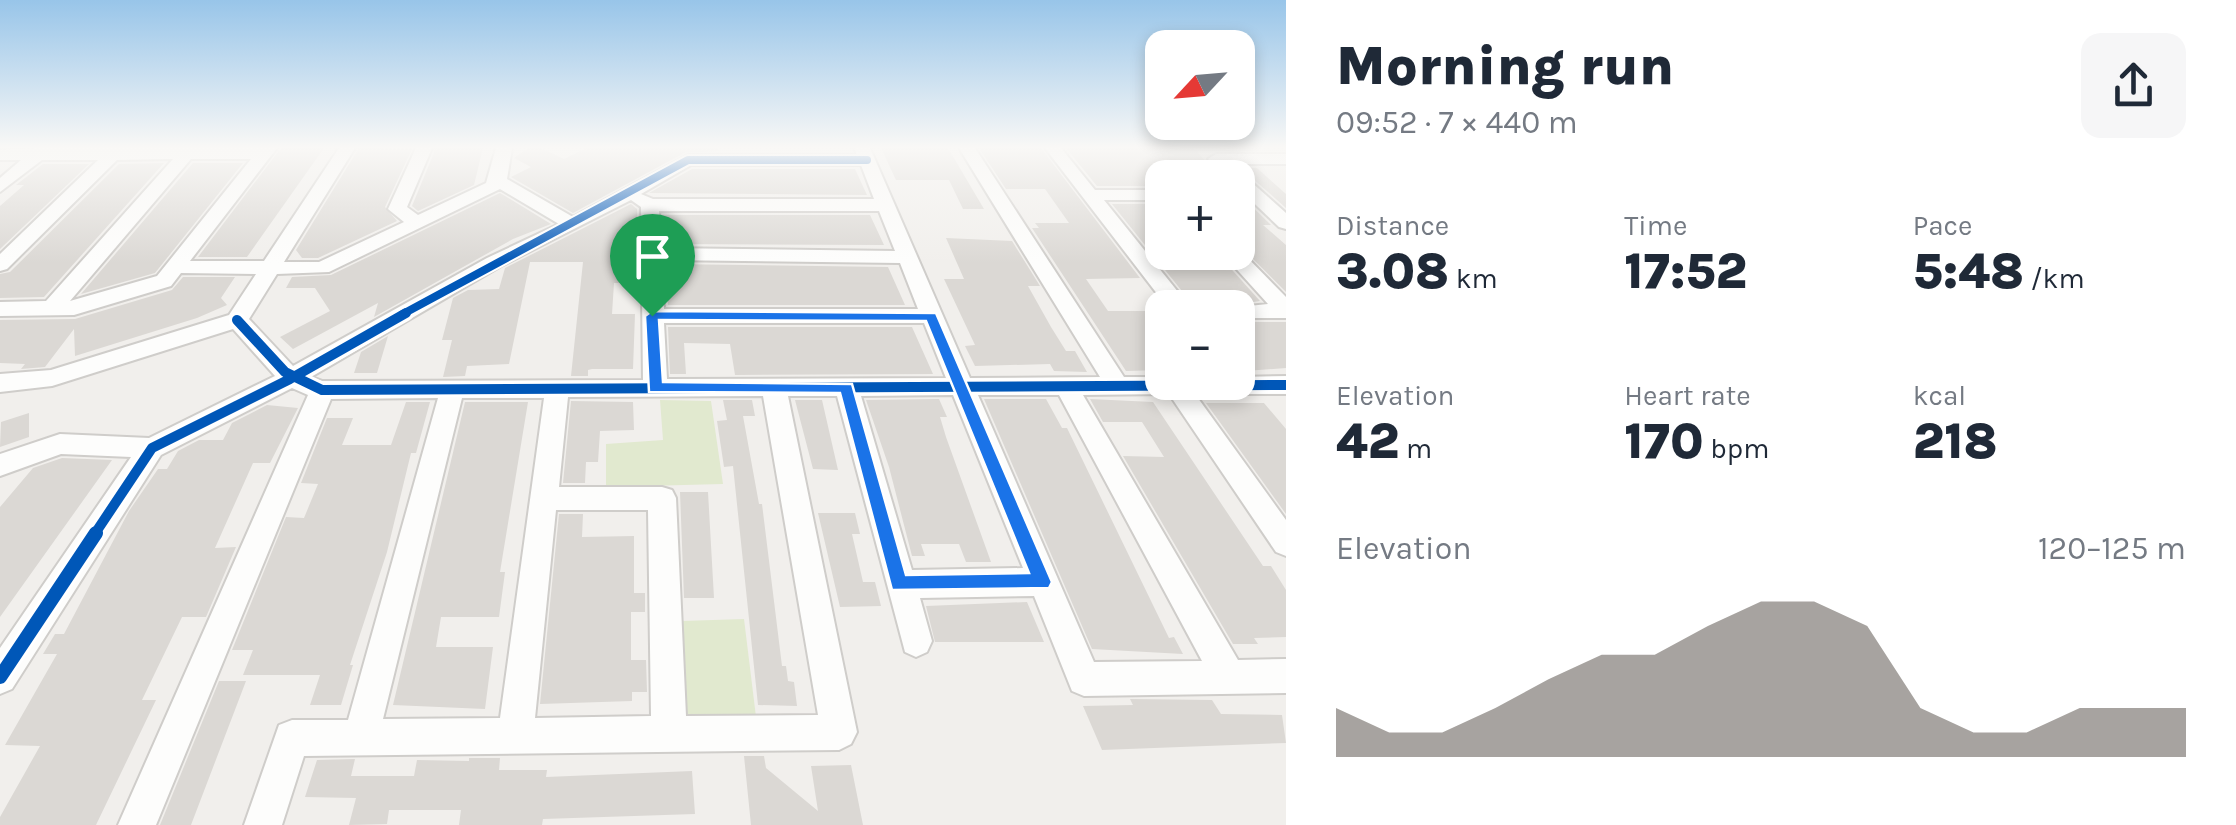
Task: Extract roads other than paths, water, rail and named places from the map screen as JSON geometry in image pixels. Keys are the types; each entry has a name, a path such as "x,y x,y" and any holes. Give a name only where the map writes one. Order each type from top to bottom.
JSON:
{"street":[{"path":"0,265 80,186"},
{"path":"52,308 158,186"},
{"path":"0,309 74,308 164,281 238,186"},
{"path":"0,383 52,378 237,320 322,186"},
{"path":"407,186 397,209 418,222"},
{"path":"176,267 322,268 487,186"},
{"path":"507,186 573,226"},
{"path":"0,487 10,461 60,444 152,448 290,379 494,262 640,199 655,186"},
{"path":"877,186 1084,679 1286,676"},
{"path":"991,186 1116,385"},
{"path":"1083,186 1166,290"},
{"path":"1090,195 1145,195"},
{"path":"640,199 885,205"},
{"path":"640,199 651,254 655,388"},
{"path":"1255,201 1286,223"},
{"path":"651,254 906,257"},
{"path":"1248,270 1286,310"},
{"path":"1255,311 1286,310"},
{"path":"652,316 931,316"},
{"path":"237,320 290,379 322,390 1145,385"},
{"path":"1255,383 1285,386"},
{"path":"1065,384 1230,678"},
{"path":"264,825 292,738 839,732 774,388"},
{"path":"847,388 916,641"},
{"path":"515,737 557,389"},
{"path":"137,825 322,390"},
{"path":"361,737 452,391"},
{"path":"1186,400 1286,543"},
{"path":"0,677 152,448"},
{"path":"544,499 662,498 670,734"},
{"path":"899,584 1042,582"}]}
